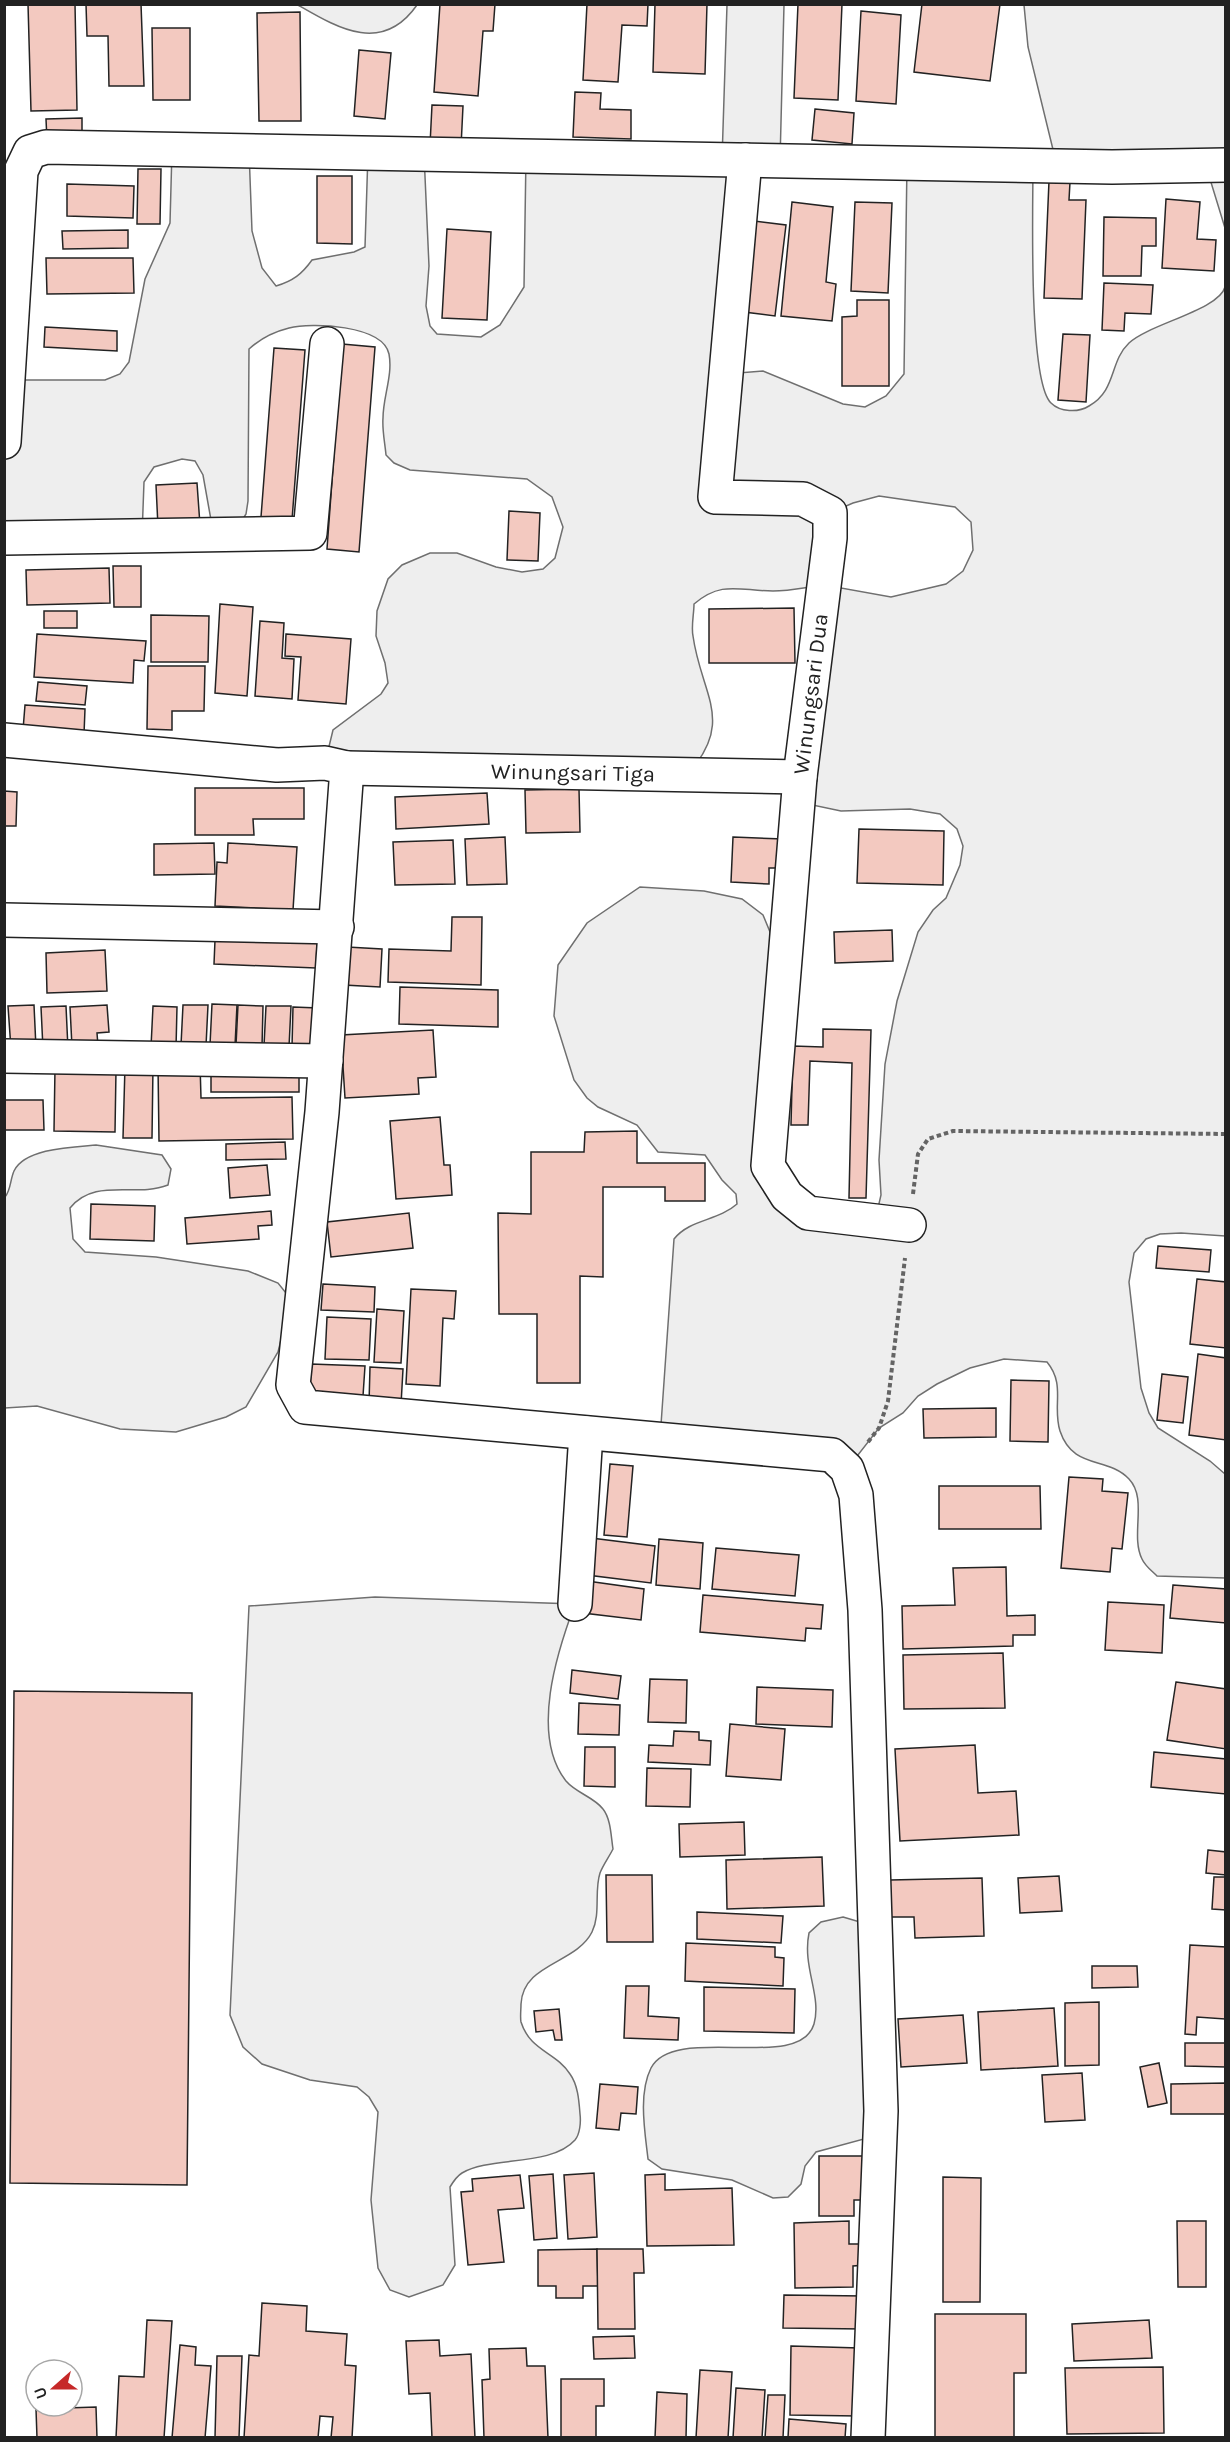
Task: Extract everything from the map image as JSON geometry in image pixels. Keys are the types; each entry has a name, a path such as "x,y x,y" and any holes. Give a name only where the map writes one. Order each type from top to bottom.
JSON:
{"street":[{"path":"4,442 21,171 30,152 46,147 1112,167 1226,165"},
{"name":"Winungsari Dua","path":"745,160 715,497 803,499 830,513 830,538 800,777 768,1166 787,1196 808,1213 909,1225"},
{"path":"4,538 310,533 327,345"},
{"name":"Winungsari Tiga","path":"4,740 277,765 325,763 347,768 800,777"},
{"path":"347,768 326,1061 293,1385 304,1407 832,1455 846,1469 856,1495 865,1610 881,2111 868,2438"},
{"path":"4,920 337,927"},
{"path":"4,1056 326,1061"},
{"path":"575,1604 586,1433"}],"path":[{"path":"846,1469 879,1428 888,1401 918,1154 928,1139 953,1131 1226,1134"}],"shaded area":[{"path":"298,5 417,5 403,20 389,29 375,33 344,28"},
{"path":"727,5 784,5 780,161 745,160 726,374 763,371 843,404 865,407 886,396 904,374 907,163 1033,165 1033,290 1038,362 1044,388 1051,403 1059,408 1080,410 1089,406 1104,392 1118,359 1129,343 1152,329 1210,303 1220,295 1225,287 1225,1236 1181,1233 1160,1234 1146,1239 1134,1253 1129,1282 1141,1388 1149,1413 1158,1428 1210,1461 1225,1474 1225,1578 1157,1576 1145,1564 1139,1549 1135,1487 1120,1472 1082,1457 1073,1452 1066,1443 1058,1422 1056,1379 1047,1362 1004,1359 970,1368 937,1384 918,1396 903,1413 879,1428 847,1469 660,1439 674,1239 688,1227 729,1210 737,1204 736,1194 722,1180 705,1155 658,1152 637,1125 598,1107 587,1098 574,1080 554,1016 558,965 587,923 640,887 704,891 742,899 763,915 775,944 768,1166 787,1196 878,1208 881,1195 879,1160 885,1064 897,1001 918,932 933,910 946,898 960,865 963,846 957,829 940,814 910,809 841,811 798,802 824,585 779,591 723,589 694,604 693,636 708,692 713,723 710,739 702,756 687,775 325,763 333,730 381,694 388,683 385,663 376,636 377,611 388,579 402,565 430,553 457,553 496,567 522,572 543,569 555,558 563,527 552,497 527,479 410,470 394,463 386,455 383,427 383,410 390,370 389,354 384,344 361,331 313,325 299,326 272,334 249,349 248,501 246,514 234,534 211,520 203,475 195,461 182,459 154,467 144,482 142,536 5,538 4,442 8,380 105,380 120,374 129,362 145,279 170,223 172,150 249,151 252,231 262,268 276,286 297,276 312,260 354,252 365,247 368,153 424,154 429,266 426,306 430,326 437,334 481,337 500,325 524,287 526,156 722,160","holes":["879,496 955,507 971,522 973,550 963,571 946,584 891,597 824,585 830,513 853,503"]},
{"path":"1024,5 1225,5 1225,228 1206,166 1057,166 1028,47"},
{"path":"96,1145 162,1155 171,1169 168,1185 142,1190 91,1193 70,1208 73,1239 85,1252 156,1257 248,1271 278,1283 286,1293 286,1320 278,1352 246,1407 226,1417 176,1432 120,1429 37,1406 5,1408 5,1197 14,1171 28,1158 51,1150"},
{"path":"375,1597 575,1604 561,1645 550,1693 548,1717 550,1741 555,1762 566,1781 595,1801 606,1813 613,1849 598,1880 596,1918 592,1932 574,1951 531,1980 524,1990 521,2004 521,2022 525,2032 530,2039 564,2067 575,2083 580,2117 577,2137 564,2148 551,2154 488,2164 458,2176 450,2187 455,2265 443,2285 409,2297 390,2290 378,2268 371,2200 378,2112 369,2097 357,2087 310,2080 262,2064 243,2047 230,2015 249,1606"},
{"path":"843,1917 877,1927 864,2139 816,2152 805,2166 801,2184 788,2197 773,2198 732,2180 662,2169 648,2159 644,2101 647,2078 651,2068 664,2055 684,2049 762,2048 786,2045 804,2038 814,2024 816,2013 808,1958 809,1933 821,1922"}],"building":[{"path":"28,4 75,4 77,110 31,111"},
{"path":"86,4 141,4 144,86 109,86 108,36 87,36"},
{"path":"440,4 495,4 493,31 483,31 478,96 434,92"},
{"path":"587,4 648,4 647,26 622,25 618,82 583,80"},
{"path":"655,4 707,4 705,74 653,72"},
{"path":"798,4 842,4 838,100 794,98"},
{"path":"922,4 1000,4 990,81 914,72"},
{"path":"861,11 901,15 896,104 856,101"},
{"path":"300,12 301,121 259,121 257,13"},
{"path":"152,28 190,28 190,100 153,100"},
{"path":"359,50 391,53 385,119 354,116"},
{"path":"575,92 601,93 600,109 631,110 631,139 573,137"},
{"path":"432,105 463,106 461,147 430,145"},
{"path":"815,109 854,113 852,144 812,140"},
{"path":"82,118 82,140 47,141 46,119"},
{"path":"138,169 161,169 160,224 137,224"},
{"path":"317,176 352,176 352,244 317,243"},
{"path":"1049,181 1070,182 1069,200 1086,200 1082,299 1044,298"},
{"path":"67,184 134,186 133,218 67,216"},
{"path":"1166,199 1200,202 1197,239 1216,240 1214,271 1162,268"},
{"path":"792,202 833,207 826,282 836,284 832,321 781,316"},
{"path":"855,202 892,203 888,293 851,291"},
{"path":"1104,217 1156,218 1156,246 1142,246 1141,276 1103,276"},
{"path":"746,220 786,225 775,316 736,311"},
{"path":"447,229 491,232 487,320 442,318"},
{"path":"128,230 128,248 63,249 62,231"},
{"path":"46,258 133,258 134,293 47,294"},
{"path":"1104,283 1153,285 1151,314 1125,313 1124,331 1102,330"},
{"path":"857,300 889,300 889,386 842,386 842,317 857,316"},
{"path":"45,327 117,331 117,351 44,347"},
{"path":"1063,334 1090,335 1086,402 1058,400"},
{"path":"342,344 375,347 359,552 327,549"},
{"path":"274,348 305,350 292,520 261,517"},
{"path":"197,483 200,525 158,527 156,485"},
{"path":"509,511 540,513 538,561 507,560"},
{"path":"113,566 141,566 141,607 114,607"},
{"path":"109,568 110,603 27,605 26,570"},
{"path":"220,604 253,607 247,696 215,693"},
{"path":"794,608 795,663 709,663 709,609"},
{"path":"44,611 77,611 77,628 44,628"},
{"path":"151,615 209,616 208,662 151,662"},
{"path":"260,621 284,623 282,658 294,659 292,699 255,696"},
{"path":"37,634 146,641 144,661 134,660 133,683 34,677"},
{"path":"286,634 351,639 346,704 298,700 301,657 285,656"},
{"path":"148,666 205,666 204,711 172,711 172,730 147,729"},
{"path":"38,682 87,686 85,705 36,701"},
{"path":"25,705 85,709 84,734 23,730"},
{"path":"195,788 304,788 304,819 253,819 254,835 195,835"},
{"path":"579,789 580,832 526,833 525,790"},
{"path":"4,791 17,792 16,826 4,826"},
{"path":"487,793 489,824 396,829 395,797"},
{"path":"859,829 944,831 943,885 857,883"},
{"path":"505,837 507,884 467,885 465,839"},
{"path":"733,837 783,839 782,868 769,868 769,884 731,882"},
{"path":"453,840 455,884 395,885 393,842"},
{"path":"214,843 215,874 154,875 154,844"},
{"path":"228,843 297,847 293,910 215,906 217,862 227,863"},
{"path":"452,917 482,917 481,985 388,982 389,949 451,951"},
{"path":"892,930 893,961 835,963 834,932"},
{"path":"215,940 317,943 316,968 214,964"},
{"path":"347,947 382,949 380,987 344,985"},
{"path":"105,950 107,991 47,993 46,953"},
{"path":"400,987 498,990 498,1027 399,1024"},
{"path":"212,1004 237,1005 235,1046 210,1045"},
{"path":"34,1005 36,1048 11,1049 8,1006"},
{"path":"107,1005 109,1032 97,1033 98,1046 72,1047 70,1007"},
{"path":"183,1005 208,1005 206,1046 181,1045"},
{"path":"238,1005 263,1006 262,1047 236,1045"},
{"path":"66,1006 68,1049 43,1049 41,1007"},
{"path":"153,1006 177,1007 176,1048 151,1047"},
{"path":"266,1006 291,1006 289,1047 264,1046"},
{"path":"293,1007 318,1008 317,1049 292,1047"},
{"path":"823,1029 871,1030 866,1198 849,1198 852,1063 810,1061 808,1125 791,1125 793,1046 823,1047"},
{"path":"433,1030 436,1077 418,1078 419,1094 345,1098 341,1035"},
{"path":"200,1064 201,1098 292,1097 293,1139 159,1141 158,1065"},
{"path":"125,1066 153,1066 152,1138 123,1138"},
{"path":"211,1067 299,1067 299,1092 211,1092"},
{"path":"55,1068 116,1070 115,1132 54,1131"},
{"path":"4,1100 43,1100 44,1130 4,1130"},
{"path":"440,1117 444,1165 450,1165 452,1195 396,1199 390,1121"},
{"path":"637,1131 637,1163 705,1163 705,1201 665,1201 665,1187 603,1187 603,1277 580,1276 580,1383 537,1383 537,1314 499,1314 498,1213 531,1214 531,1152 584,1152 585,1132"},
{"path":"285,1142 286,1159 226,1160 226,1144"},
{"path":"267,1165 270,1195 230,1198 228,1168"},
{"path":"91,1204 155,1206 154,1241 90,1239"},
{"path":"271,1211 272,1225 258,1226 259,1239 187,1244 185,1218"},
{"path":"409,1213 413,1248 331,1257 327,1222"},
{"path":"1158,1246 1211,1250 1209,1272 1156,1268"},
{"path":"1197,1279 1226,1282 1226,1348 1190,1344"},
{"path":"323,1284 375,1287 374,1312 321,1310"},
{"path":"411,1289 456,1291 454,1319 443,1318 440,1386 406,1384"},
{"path":"377,1309 404,1311 401,1363 374,1362"},
{"path":"327,1317 371,1319 369,1360 325,1359"},
{"path":"1198,1354 1226,1358 1226,1440 1189,1435"},
{"path":"311,1364 365,1366 363,1396 310,1393"},
{"path":"370,1367 403,1369 401,1405 369,1404"},
{"path":"1162,1374 1188,1377 1183,1423 1157,1420"},
{"path":"1011,1380 1049,1381 1048,1442 1010,1441"},
{"path":"996,1408 996,1437 924,1438 923,1409"},
{"path":"610,1464 633,1466 627,1537 604,1535"},
{"path":"1069,1477 1103,1479 1102,1491 1128,1493 1122,1549 1112,1548 1110,1572 1061,1568"},
{"path":"939,1486 1040,1486 1041,1529 939,1529"},
{"path":"591,1538 655,1546 651,1583 587,1575"},
{"path":"659,1539 703,1543 700,1589 656,1585"},
{"path":"716,1548 799,1555 795,1596 712,1589"},
{"path":"1006,1567 1007,1616 1035,1615 1035,1635 1013,1635 1013,1646 903,1649 902,1606 955,1605 953,1568"},
{"path":"587,1581 644,1589 641,1620 583,1613"},
{"path":"1173,1585 1226,1589 1226,1623 1170,1618"},
{"path":"703,1595 823,1605 821,1629 806,1628 805,1641 700,1632"},
{"path":"1108,1602 1164,1605 1162,1653 1105,1650"},
{"path":"1003,1653 1005,1708 904,1709 903,1655"},
{"path":"572,1670 621,1676 618,1699 570,1693"},
{"path":"650,1679 687,1680 686,1723 648,1722"},
{"path":"1176,1682 1226,1689 1226,1749 1167,1740"},
{"path":"757,1687 833,1690 832,1727 756,1724"},
{"path":"14,1691 192,1693 187,2185 10,2183"},
{"path":"579,1703 620,1705 619,1735 578,1734"},
{"path":"730,1724 785,1729 781,1780 726,1776"},
{"path":"674,1731 699,1732 699,1740 711,1741 710,1765 648,1762 649,1745 673,1746"},
{"path":"975,1745 978,1793 1016,1791 1019,1835 900,1841 895,1749"},
{"path":"585,1747 615,1747 615,1787 584,1786"},
{"path":"1154,1752 1226,1759 1226,1794 1151,1787"},
{"path":"647,1768 691,1769 690,1807 646,1806"},
{"path":"744,1822 745,1855 680,1857 679,1824"},
{"path":"1208,1850 1226,1852 1226,1875 1206,1873"},
{"path":"822,1857 824,1906 727,1909 726,1860"},
{"path":"606,1875 652,1875 653,1942 607,1942"},
{"path":"1059,1876 1062,1911 1020,1913 1018,1878"},
{"path":"1214,1877 1226,1877 1226,1910 1212,1909"},
{"path":"982,1878 984,1936 915,1938 914,1917 891,1917 890,1880"},
{"path":"697,1912 783,1916 781,1943 697,1939"},
{"path":"686,1943 775,1947 775,1957 784,1958 783,1986 685,1981"},
{"path":"1190,1945 1226,1947 1225,2019 1197,2017 1196,2035 1185,2034"},
{"path":"1092,1966 1137,1966 1138,1987 1092,1988"},
{"path":"626,1986 649,1986 648,2016 679,2018 678,2040 624,2038"},
{"path":"704,1987 795,1989 794,2033 704,2031"},
{"path":"1099,2002 1099,2065 1065,2066 1065,2003"},
{"path":"1054,2008 1058,2066 981,2070 978,2012"},
{"path":"559,2009 562,2040 555,2040 553,2030 536,2032 534,2011"},
{"path":"963,2015 967,2063 901,2067 898,2019"},
{"path":"1185,2043 1226,2043 1226,2067 1185,2066"},
{"path":"1159,2063 1167,2103 1148,2107 1140,2067"},
{"path":"1082,2073 1085,2120 1045,2122 1042,2075"},
{"path":"1226,2083 1226,2114 1171,2114 1171,2084"},
{"path":"600,2084 638,2087 636,2114 621,2113 619,2130 596,2128"},
{"path":"819,2156 865,2156 865,2200 854,2200 854,2216 819,2216"},
{"path":"594,2173 597,2237 568,2239 564,2175"},
{"path":"553,2174 557,2238 534,2240 529,2176"},
{"path":"665,2174 665,2190 732,2188 734,2245 647,2246 645,2175"},
{"path":"520,2175 524,2208 498,2210 504,2262 468,2265 461,2192 473,2191 472,2179"},
{"path":"943,2177 981,2178 980,2302 943,2302"},
{"path":"849,2221 849,2244 865,2244 866,2265 853,2266 853,2287 795,2288 794,2223"},
{"path":"1177,2221 1206,2221 1206,2287 1178,2287"},
{"path":"597,2249 598,2286 583,2286 583,2298 556,2298 556,2286 538,2286 538,2250"},
{"path":"597,2249 643,2249 644,2273 634,2273 635,2329 598,2329"},
{"path":"784,2295 864,2296 863,2329 783,2328"},
{"path":"262,2303 307,2306 306,2331 347,2334 345,2365 356,2366 352,2438 331,2438 333,2417 320,2416 318,2438 244,2438 249,2355 259,2356"},
{"path":"935,2314 1026,2314 1026,2373 1014,2373 1014,2438 935,2438"},
{"path":"147,2320 172,2321 164,2438 116,2438 119,2376 144,2377"},
{"path":"1149,2320 1152,2358 1074,2361 1072,2324"},
{"path":"634,2336 635,2358 594,2359 593,2337"},
{"path":"439,2340 440,2356 471,2354 475,2438 432,2438 430,2393 409,2394 406,2341"},
{"path":"180,2345 196,2347 195,2365 211,2366 205,2438 172,2438"},
{"path":"791,2346 859,2348 858,2416 790,2415"},
{"path":"526,2348 527,2366 545,2366 548,2438 484,2438 482,2380 490,2379 489,2349"},
{"path":"217,2356 242,2356 239,2438 215,2438"},
{"path":"1163,2367 1164,2433 1067,2434 1065,2368"},
{"path":"700,2370 732,2372 728,2438 696,2438"},
{"path":"561,2379 604,2379 604,2406 596,2406 596,2438 561,2438"},
{"path":"736,2388 765,2390 762,2438 733,2438"},
{"path":"657,2392 687,2394 686,2438 655,2438"},
{"path":"768,2395 785,2395 783,2438 765,2438"},
{"path":"84,2407 96,2407 97,2438 37,2438 36,2418 84,2418"},
{"path":"789,2419 846,2424 845,2438 788,2438"}]}
